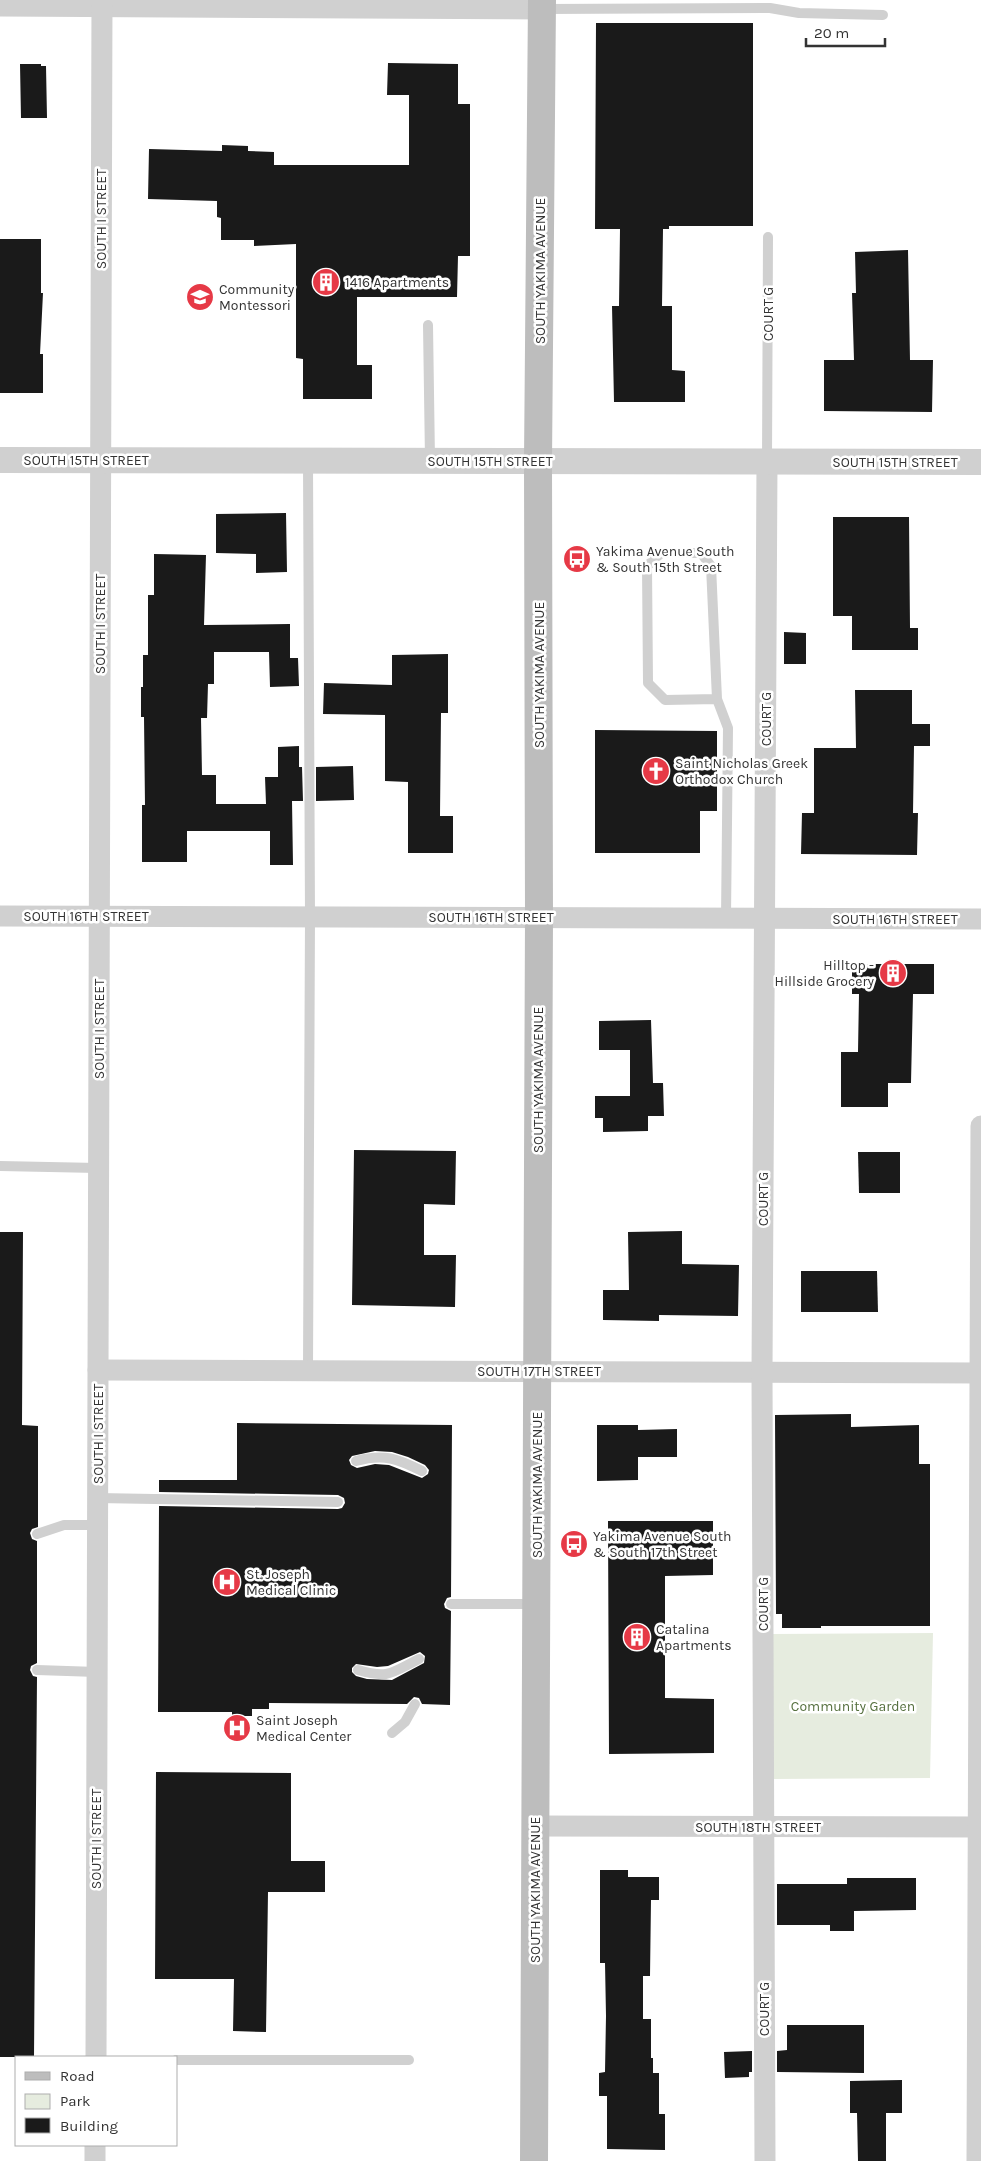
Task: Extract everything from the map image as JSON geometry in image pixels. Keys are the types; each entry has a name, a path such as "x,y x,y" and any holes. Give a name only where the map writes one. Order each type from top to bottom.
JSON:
{"main road":[{"name":"SOUTH YAKIMA AVENUE","path":"534,2161 539,917 538,462 542,4"}],"street":[{"path":"0,6 102,4 542,4"},
{"name":"SOUTH I STREET","path":"96,2056 102,4"},
{"name":"SOUTH 15TH STREET","path":"0,460 981,462"},
{"name":"COURT G","path":"765,2161 762,1373 767,462"},
{"name":"SOUTH 16TH STREET","path":"0,916 981,919"},
{"path":"977,2161 980,1827 981,1126"},
{"name":"SOUTH 17TH STREET","path":"98,1370 981,1373"},
{"name":"SOUTH 18TH STREET","path":"536,1826 980,1827"},
{"path":"95,2161 96,2146"}],"lane":[{"path":"542,4 770,8 799,13 884,15"},
{"name":"COURT G","path":"767,462 768,237"},
{"path":"428,324 430,461"},
{"path":"308,461 310,917 308,1370"},
{"path":"717,699 666,700 648,683 647,566 661,553 701,553 711,566 717,699 728,728 726,918"},
{"path":"0,1166 98,1168"},
{"path":"356,1460 368,1458 398,1459 422,1471"},
{"path":"97,1498 338,1502"},
{"path":"38,1534 64,1525 97,1525"},
{"path":"451,1604 536,1604"},
{"path":"358,1670 379,1676 388,1674 419,1659"},
{"path":"37,1670 97,1672"},
{"path":"392,1733 405,1722 415,1704"},
{"path":"178,2060 409,2060"}],"green space":[{"name":"Community Garden","path":"933,1633 930,1778 773,1779 773,1634"}],"building":[{"path":"596,23 753,23 753,226 669,226 669,229 663,229 662,306 672,306 672,370 685,371 685,402 614,402 612,306 619,306 620,229 595,229"},
{"path":"388,63 458,64 458,104 470,104 470,256 458,256 457,297 357,297 357,365 372,365 372,399 303,399 303,359 296,358 296,244 254,246 254,240 221,240 221,218 217,217 217,201 148,199 149,149 222,151 222,145 248,146 248,151 274,152 274,165 409,165 409,95 387,95"},
{"path":"20,64 41,64 41,66 46,66 47,118 21,118"},
{"path":"0,239 41,239 41,293 43,293 40,354 43,354 43,393 0,393"},
{"path":"908,250 910,360 933,360 932,412 824,411 824,360 854,360 852,293 856,293 855,252"},
{"path":"286,513 287,572 256,573 256,554 216,553 216,514"},
{"path":"833,517 909,517 910,628 918,628 918,650 852,650 852,616 833,616"},
{"path":"154,554 206,555 204,625 290,624 290,658 298,658 299,686 270,687 269,652 214,652 214,684 208,684 207,718 201,718 202,775 216,775 216,804 266,804 265,777 278,777 278,747 299,746 299,767 302,767 303,801 292,801 293,865 270,865 270,831 187,831 187,862 142,862 142,805 145,805 144,717 141,717 141,687 143,687 143,655 148,655 148,595 154,595"},
{"path":"784,632 806,633 806,664 784,664"},
{"path":"448,654 448,713 441,713 440,816 453,816 453,853 408,853 408,782 385,781 385,715 323,714 324,683 392,685 392,655"},
{"path":"855,690 912,690 912,724 930,724 930,746 914,746 913,813 918,813 917,855 801,854 802,813 814,813 814,748 856,748"},
{"name":"Saint Nicholas Greek Orthodox Church","path":"595,730 717,731 717,811 700,811 700,853 595,853"},
{"path":"353,766 354,800 316,801 316,767"},
{"path":"852,964 934,964 934,994 913,994 911,1083 888,1083 888,1107 841,1107 841,1052 858,1052 859,994 852,994"},
{"path":"651,1020 653,1083 663,1083 664,1116 648,1116 648,1131 603,1132 603,1118 595,1118 595,1096 630,1096 630,1050 599,1050 599,1021"},
{"path":"354,1150 456,1151 455,1205 424,1204 424,1255 456,1255 455,1307 352,1305"},
{"path":"858,1152 900,1152 900,1193 859,1193"},
{"path":"682,1231 682,1264 739,1265 738,1316 659,1315 659,1321 603,1320 603,1290 629,1290 628,1232"},
{"path":"0,1232 23,1232 22,1425 38,1426 38,1527 32,1529 30,1533 32,1539 37,1541 37,1663 31,1666 30,1670 33,1676 37,1677 34,2056 0,2057"},
{"path":"801,1271 877,1271 878,1312 801,1312"},
{"path":"851,1414 851,1427 919,1425 919,1464 930,1464 930,1626 782,1628 782,1614 776,1614 775,1415"},
{"path":"237,1423 452,1425 451,1597 447,1598 444,1604 445,1608 451,1611 450,1705 422,1704 419,1698 414,1697 407,1704 269,1703 269,1709 252,1709 252,1716 232,1716 232,1712 158,1712 159,1506 338,1509 342,1508 345,1503 344,1498 338,1495 159,1492 159,1480 237,1480","holes":["375,1451 392,1452 408,1457 425,1465 429,1470 428,1474 422,1478 389,1465 375,1464 357,1468 351,1465 349,1460 352,1456","420,1652 425,1656 424,1663 392,1680 367,1679 356,1676 352,1672 352,1668 356,1664 377,1667 388,1666"]},
{"path":"597,1425 638,1425 638,1430 677,1429 677,1457 638,1457 638,1480 597,1481"},
{"name":"Catalina Apartments","path":"608,1521 713,1521 713,1575 665,1576 665,1698 714,1699 714,1753 609,1754"},
{"path":"156,1772 291,1773 291,1861 325,1861 325,1892 268,1892 266,2032 233,2031 234,1979 155,1979"},
{"path":"600,1870 628,1870 628,1877 659,1877 659,1900 651,1900 650,1976 643,1976 643,2019 651,2019 651,2058 653,2058 653,2073 659,2073 659,2114 665,2114 665,2150 607,2149 607,2096 599,2096 599,2073 605,2072 606,2016 605,1963 600,1963"},
{"path":"847,1878 916,1878 916,1910 854,1911 854,1931 830,1931 830,1925 777,1925 777,1884 847,1884"},
{"path":"787,2025 864,2025 864,2073 777,2072 777,2051 787,2050"},
{"path":"752,2051 752,2072 749,2072 749,2077 725,2078 724,2052"},
{"path":"902,2080 902,2113 886,2113 886,2161 858,2161 857,2113 850,2113 850,2081"}],"place":[{"name":"1416 Apartments","path":"326,282"},
{"name":"Community Montessori","path":"200,297"},
{"name":"Yakima Avenue South & South 15th Street","path":"577,559"},
{"name":"Saint Nicholas Greek Orthodox Church","path":"656,771"},
{"name":"Hilltop - Hillside Grocery","path":"893,973"},
{"name":"Yakima Avenue South & South 17th Street","path":"574,1544"},
{"name":"St. Joseph Medical Clinic","path":"227,1582"},
{"name":"Catalina Apartments","path":"637,1637"},
{"name":"Saint Joseph Medical Center","path":"237,1728"}]}
